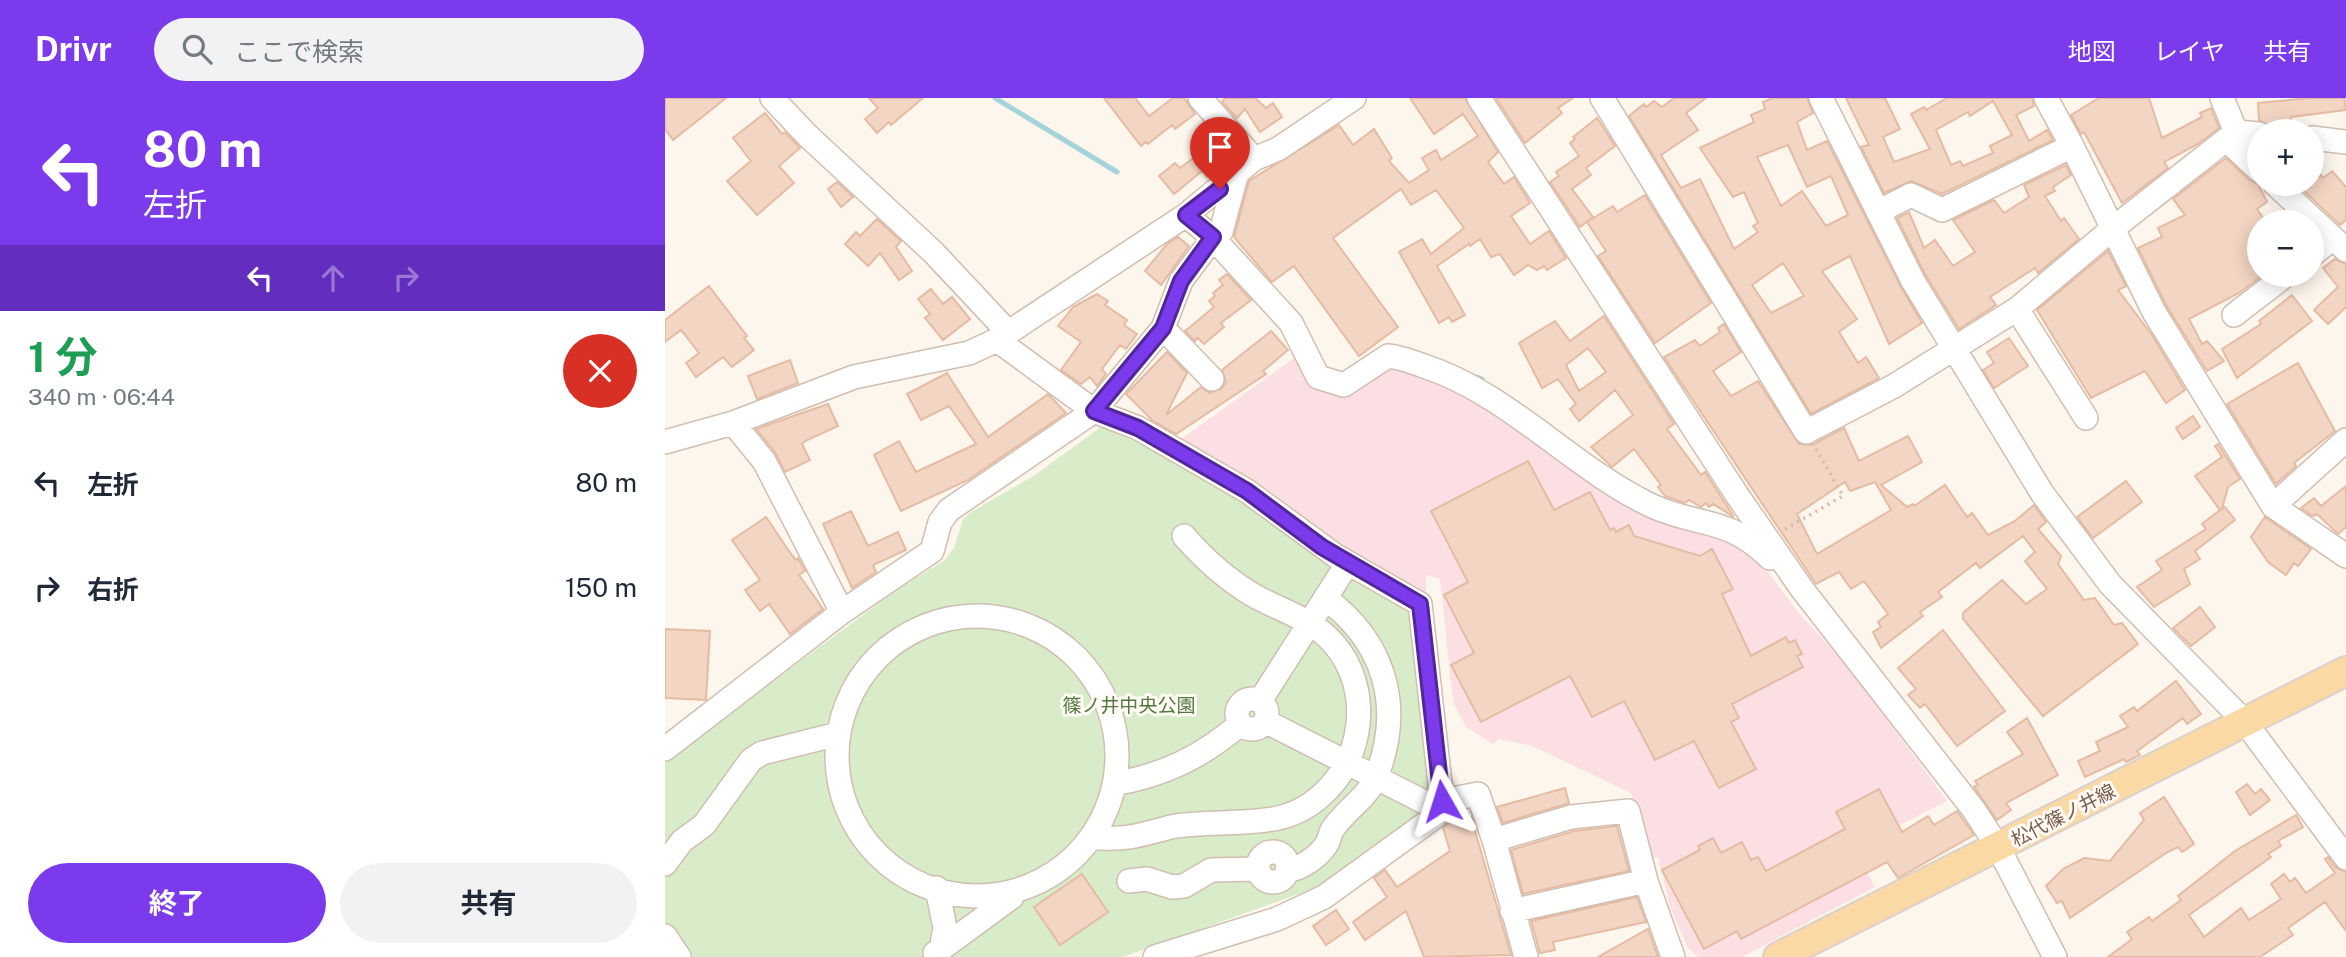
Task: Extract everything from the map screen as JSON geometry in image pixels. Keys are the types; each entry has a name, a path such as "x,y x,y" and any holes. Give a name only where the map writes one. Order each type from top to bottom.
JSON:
{"main road":[{"name":"松代篠ノ井線","path":"1778,957 2346,671"}],"street":[{"path":"772,98 808,136 934,253 1002,336 1094,411 1138,428 1247,491 1327,550 1420,604 1440,805 1436,816 1324,897 1277,919 1194,942 1154,957"},
{"path":"1200,98 1254,159"},
{"path":"665,442 733,423 854,377 969,353 1002,336 1186,215 1254,159 1278,149 1354,98"},
{"path":"1479,98 1802,589 1901,714 1998,847 2055,957"},
{"path":"1602,98 1806,432 1894,386 2017,309 2111,230 2232,136 2247,135"},
{"path":"1821,98 1878,212 1952,348 2042,493 2111,584 2245,722 2346,858"},
{"path":"2046,98 2154,313 2273,506 2346,556"},
{"path":"2222,98 2232,136 2247,155"},
{"path":"2324,138 2344,139"},
{"path":"1878,212 1911,195 1942,210 2072,146"},
{"path":"665,749 842,612 932,551 940,522 949,510 1094,411 1163,328 1181,281 1213,237 1221,232 1236,176"},
{"path":"2287,196 2340,244"},
{"path":"1186,215 1213,237 1291,323 1318,377 1344,385 1388,356 1448,373 1500,403 1599,473 1651,505 1683,517 1714,523 1748,537 1802,589"},
{"path":"2234,315 2270,287"},
{"path":"2017,309 2086,418"},
{"path":"1163,328 1212,379"},
{"path":"733,423 764,461 842,612"},
{"path":"2273,506 2346,440"},
{"path":"1092,838 1128,838 1175,827 1268,820 1288,815 1310,804 1330,789 1346,763 1357,732 1352,673 1335,645 1310,622 1254,596 1229,578 1202,557 1184,536"},
{"path":"1263,711 1310,622 1344,569"},
{"path":"1129,881 1147,880 1172,887 1184,886 1210,870 1258,869 1262,877 1275,882 1282,879 1287,870 1314,859 1327,844 1332,829 1363,798 1375,778 1387,731 1388,691 1370,646 1341,610 1325,598"},
{"path":"935,953 1012,897 1055,873 1092,838 1112,798 1118,750 1108,704 1083,663 1051,634 1012,618 960,615 909,632 866,666 845,710 834,750 834,771 845,812 860,835 891,862 929,887 971,896 1012,897"},
{"path":"1114,783 1167,771 1195,758 1240,724 1236,716 1243,701 1346,763 1440,805 1478,794 1494,840 1526,957"},
{"path":"665,864 682,841 704,825 751,760 762,753 838,734"},
{"path":"1494,840 1571,817 1628,811 1646,881 1673,957"},
{"path":"1512,911 1646,881"},
{"path":"935,953 945,928 937,888"},
{"path":"665,936 680,957"}],"path":[{"path":"1768,539 1843,496 1806,432"}],"shaded area":[{"path":"1294,358 1310,384 1333,394 1346,392 1386,364 1399,364 1497,408 1555,454 1734,537 1763,566 1798,612 1847,665 1947,801 1855,848 1875,887 1742,957 1698,957 1688,948 1670,907 1658,857 1648,860 1631,793 1532,746 1499,739 1493,744 1466,727 1453,702 1440,579 1426,575 1426,597 1350,559 1177,442"}],"green space":[{"name":"篠ノ井中央公園","path":"1101,427 1170,456 1418,609 1437,801 1420,818 1315,888 1123,957 665,957 665,761 894,592 945,560 954,548 963,519 971,512 1035,475"}],"building":[{"path":"665,98 726,98 673,140 665,129"},
{"path":"869,98 923,98 891,125 889,122 877,133 865,119 878,108"},
{"path":"1104,98 1135,98 1149,116 1173,98 1184,98 1195,114 1175,129 1172,125 1148,144 1146,142 1141,146"},
{"path":"1225,98 1255,98 1266,108 1273,103 1282,117 1260,132 1245,109 1237,118 1222,102"},
{"path":"1410,98 1465,98 1498,152 1488,162 1504,184 1514,177 1530,203 1511,216 1530,244 1549,231 1566,258 1547,270 1544,266 1537,270 1528,265 1514,275 1500,254 1491,257 1480,239 1470,246 1469,244 1437,266 1465,315 1452,322 1449,317 1439,323 1399,252 1422,239 1431,254 1464,228 1436,190 1411,205 1401,189 1333,238 1398,327 1359,356 1294,266 1272,282 1234,237 1249,181 1339,125 1353,145 1374,129 1392,158 1389,161 1409,183 1429,170 1422,158 1436,150 1441,160 1478,136 1463,114 1434,134"},
{"path":"1496,98 1573,98 1558,108 1562,113 1525,143"},
{"path":"1674,98 1706,98 1686,113 1698,130 1661,155 1681,188 1700,179 1734,249 1758,232 1753,226 1758,223 1744,192 1733,197 1700,148 1754,122 1751,115 1765,109 1763,102 1773,98 1807,98 1813,113 1797,122 1807,150 1827,141 1922,323 1889,344 1850,256 1822,271 1857,319 1839,332 1858,363 1866,357 1879,378 1811,414 1629,116 1644,104 1646,107 1654,101 1662,107","holes":["1788,145 1807,187 1831,176 1848,215 1826,226 1802,191 1781,206 1757,157","1783,263 1804,296 1771,313 1752,285"]},
{"path":"1846,98 1885,98 1900,129 1883,137 1894,162 1930,149 1911,114 1924,107 1926,110 1947,98 2032,98 2034,106 2016,115 2029,141 2047,130 2053,140 1942,194 1911,181 1884,193 1861,147 1869,145","holes":["1993,101 2012,135 1990,146 1993,153 1963,166 1960,161 1951,165 1936,130 1968,112 1970,116"]},
{"path":"2099,98 2149,98 2162,138 2202,117 2200,113 2211,108 2219,128 2198,144 2164,162 2168,168 2122,203 2084,132 2081,134 2071,115"},
{"path":"2344,98 2346,110 2291,119 2259,119 2258,103"},
{"path":"765,113 782,134 785,132 800,148 779,166 794,183 757,215 727,181 751,161 733,138"},
{"path":"1597,118 1615,146 1586,168 1591,175 1572,189 1593,217 1580,227 1550,182 1559,176 1556,172 1579,156 1570,143 1575,139 1573,137"},
{"path":"1215,142 1229,160 1207,177 1202,171 1174,194 1159,176 1175,163 1180,168"},
{"path":"2226,158 2247,178 2247,196 2264,196 2267,202 2258,210 2247,210 2247,287 2189,319 2202,344 2207,341 2224,361 2207,371 2166,305 2138,248 2162,237 2158,228 2185,215 2173,199"},
{"path":"2066,165 2071,175 2053,187 2055,191 2045,196 2061,221 2064,218 2079,239 2038,273 2035,268 1990,297 1996,305 1959,329 1925,274 1897,218 1909,212 1924,248 1935,240 1953,266 1975,252 1953,220 1994,200 2004,213 2029,197 2024,185"},
{"path":"2332,171 2346,187 2346,220 2340,225 2309,196 2324,196 2324,177"},
{"path":"837,182 853,197 841,207 828,189"},
{"path":"1645,195 1711,303 1655,343 1598,256 1606,251 1587,222 1613,206 1617,212"},
{"path":"877,219 901,241 896,247 912,271 899,280 880,253 868,266 845,244 856,232 860,236"},
{"path":"1178,237 1189,246 1161,285 1145,271 1167,244"},
{"path":"2108,251 2126,286 2118,290 2152,335 2185,390 2166,403 2145,371 2091,398 2037,310"},
{"path":"2335,259 2346,264 2346,307 2328,324 2314,310 2338,287 2324,267"},
{"path":"1227,274 1251,300 1221,323 1224,327 1204,344 1198,338 1195,341 1185,331 1214,307 1209,301 1215,296 1213,293 1223,285 1219,280"},
{"path":"709,286 747,336 744,338 754,350 732,367 723,357 696,377 686,363 699,353 681,330 665,342 665,320"},
{"path":"931,289 943,304 952,297 970,319 943,340 925,318 930,314 918,299"},
{"path":"1097,294 1108,301 1105,305 1127,320 1124,325 1137,334 1126,349 1120,345 1102,369 1106,374 1097,386 1090,377 1081,384 1061,370 1081,342 1058,326 1073,307"},
{"path":"2292,295 2312,321 2237,378 2222,349 2261,324 2259,321"},
{"path":"1604,316 1674,424 1667,429 1701,475 1705,472 1734,517 1713,504 1709,507 1706,503 1701,507 1689,500 1685,503 1665,496 1658,487 1661,485 1634,449 1612,467 1591,447 1633,415 1615,390 1579,421 1570,409 1576,404 1558,379 1542,388 1519,343 1555,321 1570,341","holes":["1588,348 1606,372 1579,391 1566,365"]},
{"path":"1724,324 1741,352 1713,371 1731,396 1758,381 1799,444 1812,445 1844,428 1859,461 1908,436 1922,462 1881,485 1907,507 1913,504 1914,506 1945,485 1967,517 1972,513 1988,535 2015,521 2034,505 2046,522 2038,529 2061,556 2058,564 2084,600 2095,598 2114,625 2122,623 2138,644 2043,716 1963,619 1963,613 2002,580 2026,604 2047,589 2025,561 2035,552 2023,536 1980,568 1976,563 1938,592 1942,597 1920,612 1923,616 1881,648 1873,632 1881,627 1878,622 1888,614 1864,581 1851,589 1839,572 1816,584 1664,357 1695,340 1700,346 1720,332 1718,328","holes":["1845,482 1850,491 1875,482 1891,510 1817,554 1797,514"]},
{"path":"1271,331 1288,350 1263,371 1266,374 1176,434 1152,420 1126,394 1167,352 1187,373 1166,415 1201,387 1209,393 1221,389 1226,382 1222,370"},
{"path":"2009,338 2028,366 1994,388 1983,370 1994,363 1987,352"},
{"path":"790,360 798,383 757,399 748,376"},
{"path":"2298,363 2335,431 2294,463 2296,466 2276,484 2227,404"},
{"path":"947,373 988,437 1048,394 1066,413 968,480 901,511 874,455 899,441 916,472 976,444 949,406 921,420 907,394"},
{"path":"828,404 838,426 805,441 802,444 810,460 785,472 775,452 756,429"},
{"path":"2193,416 2200,427 2183,439 2176,428"},
{"path":"2218,444 2240,479 2228,487 2222,509 2225,507 2235,520 2195,551 2200,559 2184,569 2190,584 2154,607 2137,587 2162,570 2156,561 2206,529 2202,524 2220,510 2195,476 2222,457 2215,446"},
{"path":"1528,461 1554,510 1590,492 1610,530 1614,528 1616,532 1629,525 1634,536 1700,556 1712,549 1733,589 1722,594 1751,656 1786,637 1789,643 1795,640 1802,654 1797,656 1803,667 1732,704 1739,718 1731,722 1756,769 1719,788 1694,741 1655,760 1624,701 1592,717 1570,676 1481,722 1451,665 1474,653 1444,595 1468,582 1431,511"},
{"path":"2126,481 2142,502 2093,538 2077,517"},
{"path":"2346,486 2346,527 2338,534 2317,514 2313,516 2301,508 2314,498 2321,506"},
{"path":"851,511 868,546 898,532 906,550 873,565 876,572 852,588 823,524"},
{"path":"766,517 791,554 796,560 798,558 805,571 799,575 823,609 790,634 769,604 760,611 745,590 760,580 732,540"},
{"path":"2265,517 2311,549 2298,566 2294,563 2286,575 2268,562 2251,537"},
{"path":"2200,607 2215,627 2191,646 2173,628"},
{"path":"665,629 710,631 706,700 665,698"},
{"path":"1943,630 2005,711 1957,746 1925,704 1920,708 1908,695 1916,689 1898,668"},
{"path":"2176,681 2201,714 2187,724 2183,718 2137,751 2140,755 2126,762 2124,759 2085,777 2078,761 2100,751 2096,742 2128,727 2120,716 2134,707 2137,711"},
{"path":"2027,718 2058,775 2006,803 2011,810 1997,820 1974,787 1978,785 1975,781 2023,754 2007,732"},
{"path":"2247,784 2255,794 2261,789 2270,800 2250,815 2236,792"},
{"path":"1565,788 1569,803 1503,823 1497,807"},
{"path":"1879,789 1902,832 1928,816 1934,825 1957,811 1974,835 1898,878 1887,862 1741,939 1737,931 1704,949 1662,870 1700,850 1698,846 1713,838 1721,853 1742,842 1751,860 1758,857 1766,871 1845,829 1836,812"},
{"path":"2164,797 2194,844 2182,852 2178,847 2166,853 2070,918 2062,901 2057,903 2046,886 2063,869 2084,858 2110,861 2144,820 2140,813"},
{"path":"2296,815 2303,827 2278,841 2281,846 2268,854 2271,857 2189,915 2204,937 2241,908 2249,920 2281,899 2271,884 2284,874 2290,882 2295,878 2306,893 2335,873 2325,859 2328,857 2335,867 2346,872 2346,931 2325,902 2288,928 2293,935 2260,957 2108,957 2132,939 2127,932 2149,917 2152,921 2181,900 2178,896 2235,851"},
{"path":"1471,817 1511,955 1424,957 1406,911 1365,940 1353,922 1387,897 1374,878 1385,870 1397,887 1450,851 1443,828 1447,824"},
{"path":"1617,826 1629,871 1523,894 1511,850 1574,831"},
{"path":"1082,874 1108,912 1060,945 1034,907"},
{"path":"1637,897 1646,922 1553,942 1555,950 1540,953 1531,921"},
{"path":"1336,910 1349,929 1326,945 1313,926"},
{"path":"1648,929 1658,957 1598,957"}],"waterway":[{"path":"995,98 1117,172"},
{"path":"1468,374 1482,379"}],"route":[{"path":"1220,189 1186,215 1213,237 1181,281 1163,328 1094,411 1138,428 1247,491 1308,538 1420,604 1442,801"}]}
